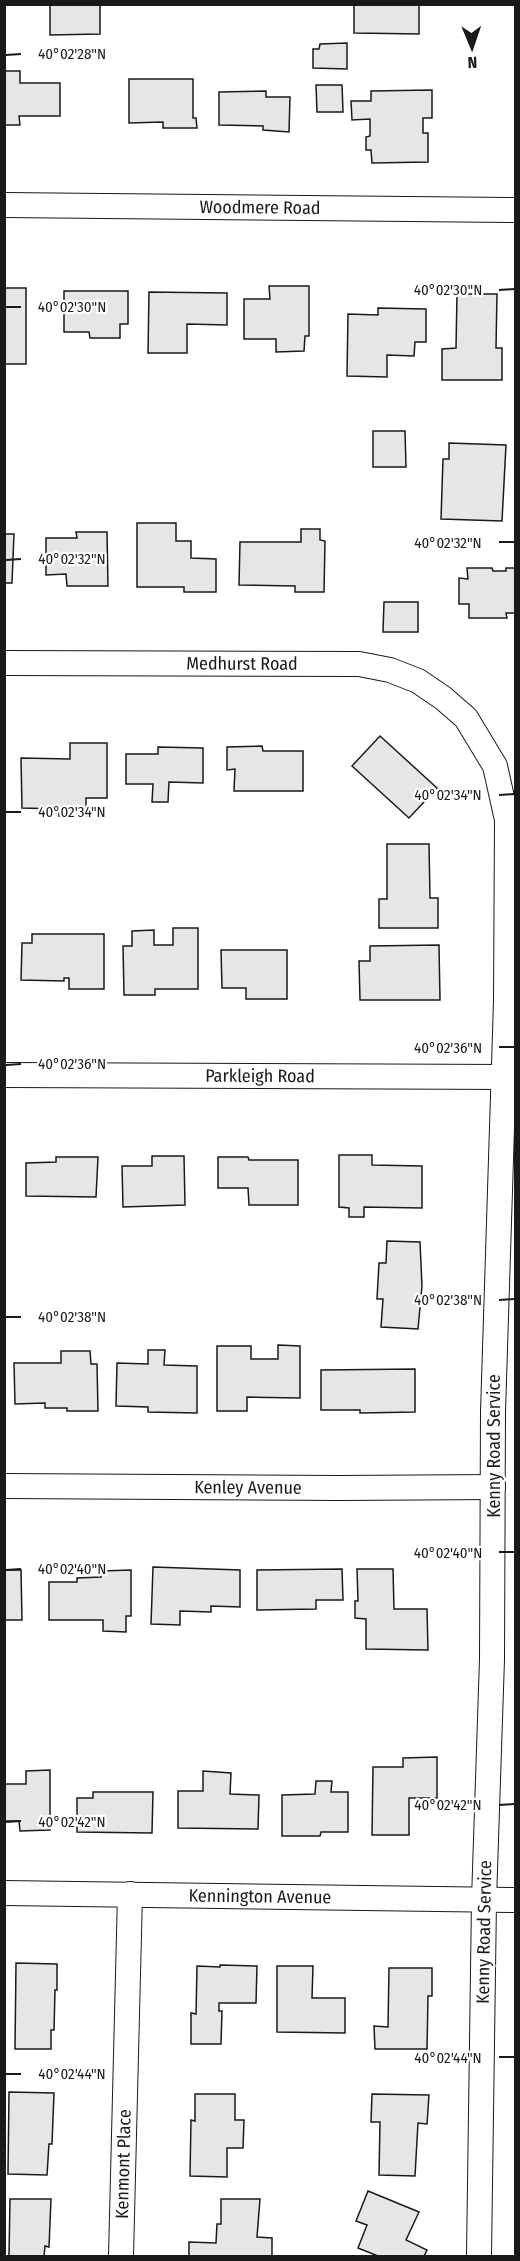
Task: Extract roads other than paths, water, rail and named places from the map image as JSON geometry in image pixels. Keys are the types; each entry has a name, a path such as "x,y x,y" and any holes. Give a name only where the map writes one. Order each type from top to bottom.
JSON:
{"street":[{"name":"Woodmere Road","path":"4,205 516,210"},
{"name":"Medhurst Road","path":"4,663 359,664 390,670 418,681 466,718"},
{"name":"Kenny Road Service","path":"466,718 495,766 507,820 506,1001 509,1077 493,1412 492,1659 484,1900 479,2256"},
{"name":"Parkleigh Road","path":"4,1075 509,1077"},
{"name":"Kenley Avenue","path":"4,1486 493,1487"},
{"name":"Kennington Avenue","path":"4,1893 516,1900"},
{"name":"Kenmont Place","path":"121,2256 130,1894"}]}
